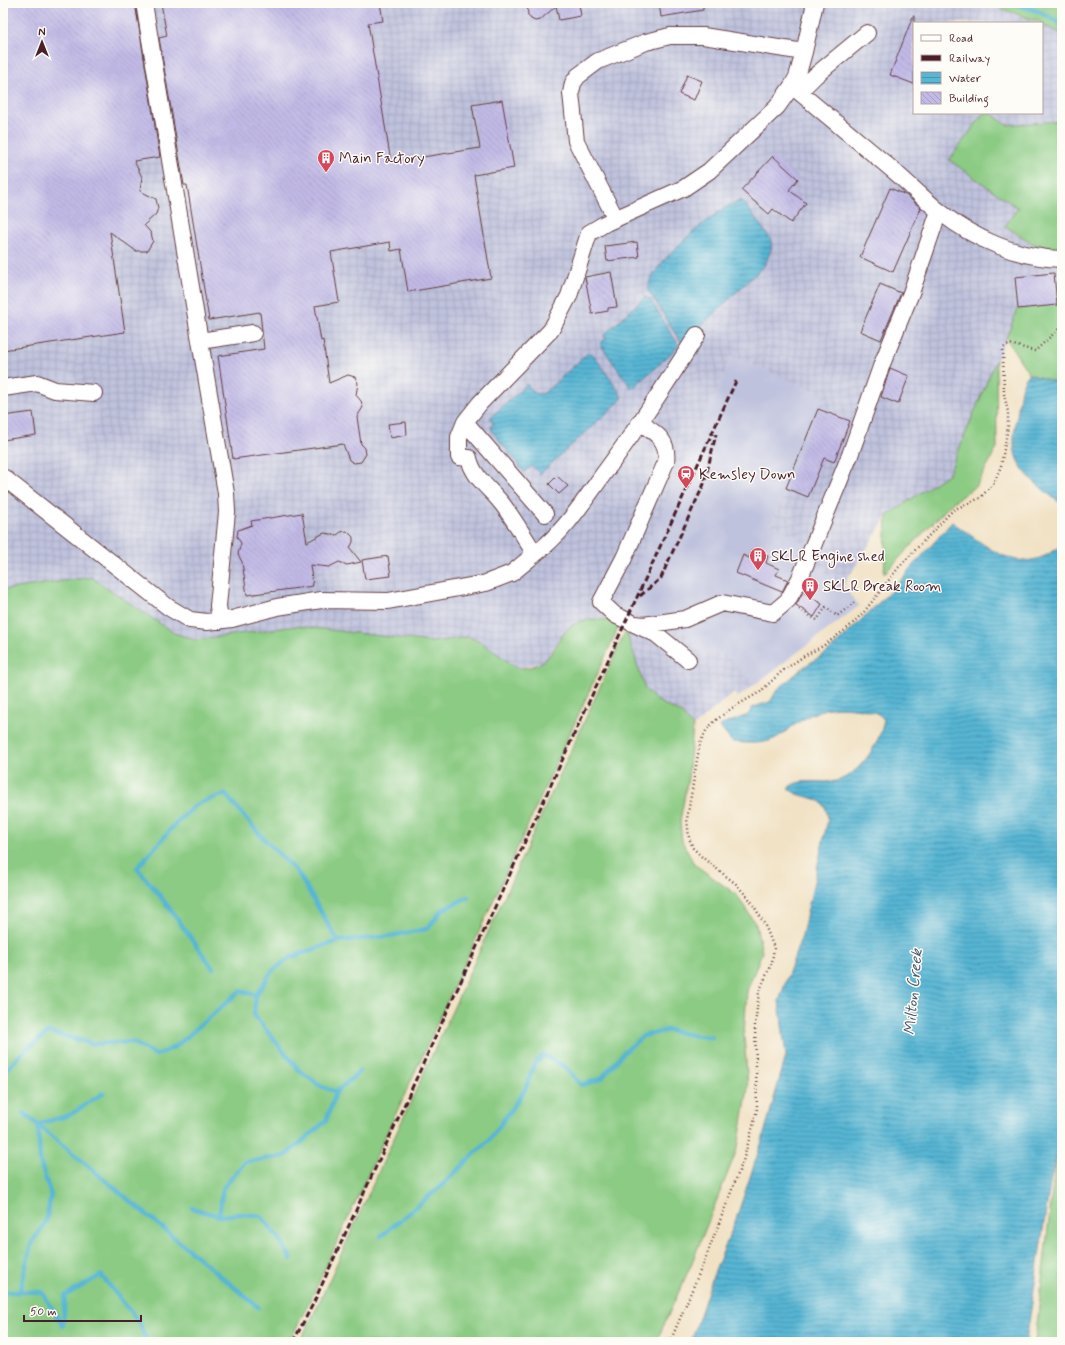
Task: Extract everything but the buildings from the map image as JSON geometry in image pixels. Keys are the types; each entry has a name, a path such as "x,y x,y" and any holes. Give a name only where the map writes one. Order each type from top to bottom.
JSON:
{"lane":[{"path":"144,3 226,493 227,512 218,606 220,621"},
{"path":"796,90 797,77 815,3"},
{"path":"535,554 504,507 484,484 469,458 459,457 459,436 464,422 480,403 551,330 569,296 587,237 598,227 684,188 709,171 796,90 867,33"},
{"path":"616,218 576,141 571,93 573,83 578,76 598,61 646,42 670,36 703,36 804,52"},
{"path":"796,90 893,170 939,211 974,234 1018,253 1043,258 1062,259"},
{"path":"635,624 644,625 685,619 722,604 773,613 786,602 800,578 850,455 939,211"},
{"path":"200,342 253,333"},
{"path":"3,478 168,607 190,620 202,622 220,621 277,607 321,600 388,601 478,585 512,573 554,538 572,516 640,423 696,335"},
{"path":"3,388 37,383 56,390 94,393"},
{"path":"464,422 545,514"},
{"path":"640,423 663,440 666,451 666,462 624,558 602,600 602,604 611,613 656,634 688,660"}],"path":[{"path":"670,1342 706,1257 744,1160 753,1126 757,1109 755,1025 759,992 772,962 774,948 765,925 751,901 736,884 693,848 689,838 687,819 700,743 707,729 716,720 732,708 760,692 781,672 804,656 823,646 854,622 864,612 899,567 953,510 980,498 994,483 1001,466 1008,427 1008,412 1004,394 1003,348 1010,344 1035,351 1062,326"},
{"path":"786,602 817,620 826,607 837,616 855,602"}],"shaded area":[{"path":"3,3 986,3 1036,22 913,22 913,114 983,114 950,160 1018,208 1005,226 1032,243 1062,252 1062,304 1018,309 949,474 887,516 843,586 799,553 799,537 771,526 823,395 732,356 619,608 684,632 701,653 726,654 754,685 737,698 734,693 729,696 693,727 681,713 657,701 645,689 626,630 620,624 601,618 593,619 558,641 547,658 542,662 517,668 468,637 432,642 296,626 195,640 174,633 91,577 3,590"},
{"path":"1043,25 1062,34 1062,121 1006,125 991,114 1043,114"},
{"path":"732,356 824,395 771,525 799,537 799,553 843,586 859,606 754,685 726,654 701,653 684,632 618,608"}],"green space":[{"path":"986,3 1062,3 1062,34 1043,25 1043,22 1039,22"},
{"path":"983,114 991,114 1007,125 1062,121 1062,252 1032,243 1005,226 1018,208 949,160"},
{"path":"1062,303 1062,384 1029,374 1006,338 1018,309"},
{"path":"996,360 997,448 977,485 952,503 884,574 887,516 949,473"},
{"path":"91,577 174,633 195,640 296,626 432,642 468,637 478,640 517,668 520,668 534,666 546,659 566,631 579,622 595,619 620,624 311,1299 289,1342 3,1342 3,590"},
{"path":"626,630 645,689 657,701 681,713 693,727 688,778 680,821 682,841 694,864 737,895 756,925 762,952 747,991 744,1034 748,1088 738,1147 691,1265 656,1342 299,1342 312,1318"},
{"path":"1062,1134 1062,1342 1035,1342 1058,1140"}],"water":[{"path":"742,200 770,238 771,249 769,256 764,266 682,344 648,290 650,281 657,269 667,257 694,231 728,206"},
{"path":"645,297 650,299 679,346 632,389 600,344 606,339 604,335"},
{"path":"588,353 593,354 620,393 622,399 540,474 532,466 524,472 492,431 491,426 494,424 490,418 527,384 532,391 538,394 544,393"},
{"path":"1029,374 1062,384 1062,505 1027,475 1015,452 1014,436 1020,395 1022,386"},
{"name":"Milton Creek","path":"952,522 992,550 1018,560 1032,560 1047,555 1062,544 1062,1131 1051,1178 1026,1342 691,1342 713,1276 735,1222 762,1141 786,1056 779,1001 802,935 828,819 823,804 818,800 801,795 788,788 798,783 830,782 845,778 868,757 882,729 884,720 874,712 868,710 841,707 825,709 810,715 772,740 755,743 732,742 719,726 748,715 753,707 770,702 777,690 805,666 828,652 892,590"}],"waterway":[{"path":"1013,3 1040,12 1062,24"},
{"path":"213,968 161,897 137,868 178,821 197,804 225,794 263,838 298,873 338,941"},
{"path":"336,1092 320,1086 299,1070 254,1015 256,995 272,971 291,957 338,941 390,936 427,929 442,910 468,897"},
{"path":"3,1073 25,1050 49,1032 93,1044 132,1042 156,1055 175,1047 240,991 256,995"},
{"path":"381,1236 440,1187 490,1139 525,1090 534,1065 544,1055 565,1067 581,1085 601,1079 624,1052 643,1036 668,1030 696,1036 712,1037"},
{"path":"219,1216 223,1188 245,1162 285,1156 326,1121 336,1092 359,1072"},
{"path":"20,1292 31,1244 46,1221 51,1195 40,1162 38,1124 70,1115 103,1093"},
{"path":"24,1113 258,1307"},
{"path":"192,1208 219,1216 242,1214 261,1216 280,1240 291,1259"},
{"path":"3,1292 42,1292 63,1326 65,1296 101,1275 139,1322 147,1342"}],"railway":[{"path":"293,1342 313,1304 736,381"},
{"path":"640,596 661,578 704,484 716,434"}],"place":[{"name":"Main Factory","path":"326,173"},
{"name":"Kemsley Down","path":"686,489"},
{"name":"SKLR Engine shed","path":"758,571"},
{"name":"SKLR Break Room","path":"810,601"}]}
